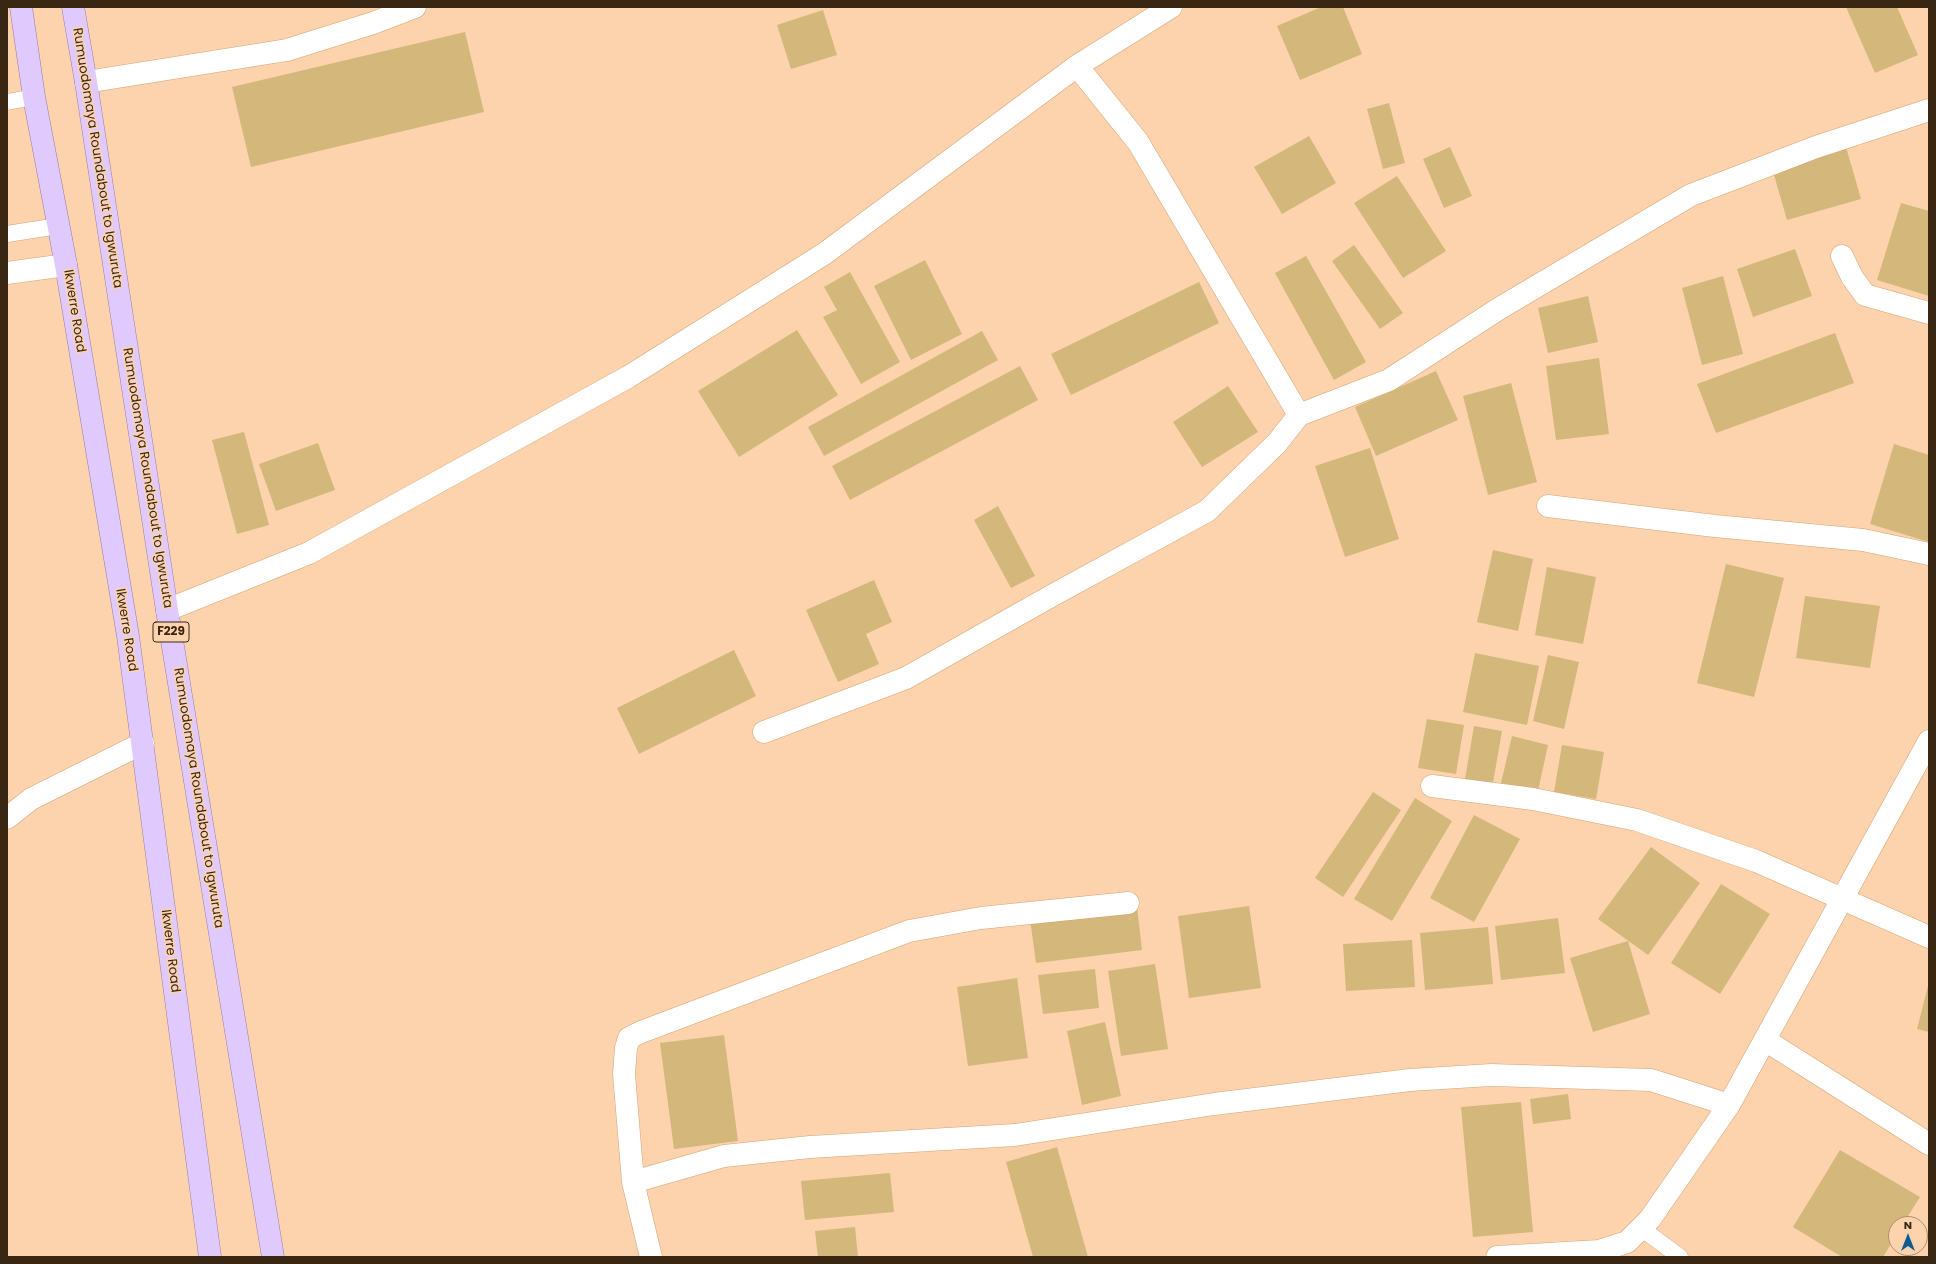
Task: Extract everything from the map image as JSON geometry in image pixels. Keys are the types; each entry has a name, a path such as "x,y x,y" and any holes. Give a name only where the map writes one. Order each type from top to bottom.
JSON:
{"main road":[{"name":"Ikwerre Road","path":"21,7 34,97 66,265 126,629 143,742 210,1257"},
{"name":"Rumuodomaya Roundabout to Igwuruta","path":"73,7 86,82 167,610 272,1257"}],"street":[{"path":"86,82 287,50 373,23 415,7"},
{"path":"167,610 309,553 628,377 824,254 1077,66 1171,7"},
{"path":"1077,66 1138,142 1299,415"},
{"path":"764,732 906,678 1053,595 1207,511 1277,443 1299,415 1389,380 1500,308 1691,195 1816,147 1929,110"},
{"path":"1842,256 1852,278 1865,295 1929,313"},
{"path":"7,273 66,265"},
{"path":"1548,506 1715,526 1863,540 1929,554"},
{"path":"1497,1257 1599,1251 1627,1242 1650,1219 1729,1105 1929,741"},
{"path":"7,818 31,799 143,742"},
{"path":"1432,786 1533,799 1637,820 1756,861 1929,938"},
{"path":"7,798 31,799"},
{"path":"651,1257 633,1182 624,1074 626,1048 630,1038 641,1032 910,931 981,918 1128,903"},
{"path":"1764,1040 1929,1144"},
{"path":"633,1182 724,1156 810,1147 1015,1135 1214,1104 1410,1080 1491,1075 1651,1080 1729,1105"}],"lane":[{"path":"7,102 34,97"},
{"path":"7,234 58,226"},
{"path":"1641,1228 1680,1257"}],"building":[{"path":"1321,7 1343,7 1362,54 1300,80 1277,26"},
{"path":"1846,7 1897,7 1918,55 1875,73"},
{"path":"823,10 837,55 791,69 777,25"},
{"path":"465,32 484,112 251,167 232,87"},
{"path":"1389,103 1405,163 1383,169 1367,109"},
{"path":"1309,136 1336,183 1282,214 1254,167"},
{"path":"1450,147 1472,196 1444,208 1423,159"},
{"path":"1846,147 1861,199 1787,220 1772,168"},
{"path":"1397,176 1446,251 1403,278 1354,203"},
{"path":"1901,203 1929,211 1929,296 1877,280"},
{"path":"1354,245 1403,313 1380,329 1332,261"},
{"path":"1795,249 1812,296 1753,317 1737,269"},
{"path":"1306,256 1366,362 1334,380 1275,273"},
{"path":"925,260 962,334 911,360 874,286"},
{"path":"850,272 900,362 861,384 823,317 837,310 824,287"},
{"path":"1723,276 1743,354 1702,365 1682,288"},
{"path":"1199,282 1219,323 1071,395 1051,354"},
{"path":"1588,296 1598,342 1548,353 1538,308"},
{"path":"797,330 838,395 739,457 698,391"},
{"path":"982,331 998,360 824,456 808,427"},
{"path":"1835,333 1854,383 1716,433 1697,384"},
{"path":"1599,358 1609,434 1556,440 1546,366"},
{"path":"1020,366 1038,400 850,500 832,466"},
{"path":"1436,371 1458,420 1376,456 1355,407"},
{"path":"1511,383 1537,482 1488,495 1463,396"},
{"path":"1228,386 1258,432 1202,467 1173,422"},
{"path":"244,432 269,525 237,534 212,440"},
{"path":"318,443 335,490 276,511 259,464"},
{"path":"1894,444 1929,455 1929,542 1870,524"},
{"path":"1370,448 1399,539 1345,557 1315,466"},
{"path":"998,506 1035,576 1011,588 974,520"},
{"path":"1493,550 1533,559 1518,631 1477,622"},
{"path":"1726,564 1784,578 1754,697 1697,683"},
{"path":"1547,567 1596,577 1583,644 1535,635"},
{"path":"874,580 892,622 866,634 879,664 838,682 806,610"},
{"path":"1805,596 1880,606 1870,668 1796,658"},
{"path":"734,650 756,696 639,754 617,708"},
{"path":"1475,653 1539,666 1527,725 1463,712"},
{"path":"1548,655 1579,662 1564,729 1533,721"},
{"path":"1427,719 1464,725 1456,774 1418,768"},
{"path":"1474,726 1502,731 1493,783 1465,779"},
{"path":"1512,736 1548,745 1538,791 1501,783"},
{"path":"1562,745 1604,752 1596,799 1554,792"},
{"path":"1373,792 1401,810 1343,897 1315,878"},
{"path":"1415,798 1452,821 1392,921 1354,899"},
{"path":"1474,815 1520,839 1474,922 1430,898"},
{"path":"1651,847 1700,883 1648,955 1598,919"},
{"path":"1721,884 1770,914 1720,994 1671,963"},
{"path":"1249,906 1261,988 1189,998 1178,916"},
{"path":"1137,907 1142,950 1036,963 1030,919"},
{"path":"1558,918 1565,973 1501,980 1495,926"},
{"path":"1488,927 1493,984 1425,990 1420,933"},
{"path":"1412,940 1415,987 1346,991 1343,944"},
{"path":"1628,941 1650,1014 1593,1032 1570,958"},
{"path":"1155,964 1168,1049 1121,1056 1108,971"},
{"path":"1095,969 1099,1008 1043,1014 1038,975"},
{"path":"1017,978 1028,1058 968,1066 957,987"},
{"path":"1929,986 1929,1032 1917,1029"},
{"path":"1105,1022 1121,1096 1082,1105 1067,1031"},
{"path":"724,1035 738,1141 674,1149 660,1043"},
{"path":"1568,1094 1571,1119 1533,1124 1530,1099"},
{"path":"1521,1102 1533,1232 1473,1237 1461,1107"},
{"path":"1057,1147 1088,1257 1033,1257 1006,1162"},
{"path":"1840,1150 1920,1197 1908,1216 1888,1216 1888,1249 1883,1257 1842,1257 1793,1227"},
{"path":"890,1173 894,1212 805,1220 801,1181"},
{"path":"855,1227 858,1257 818,1257 815,1231"}]}
